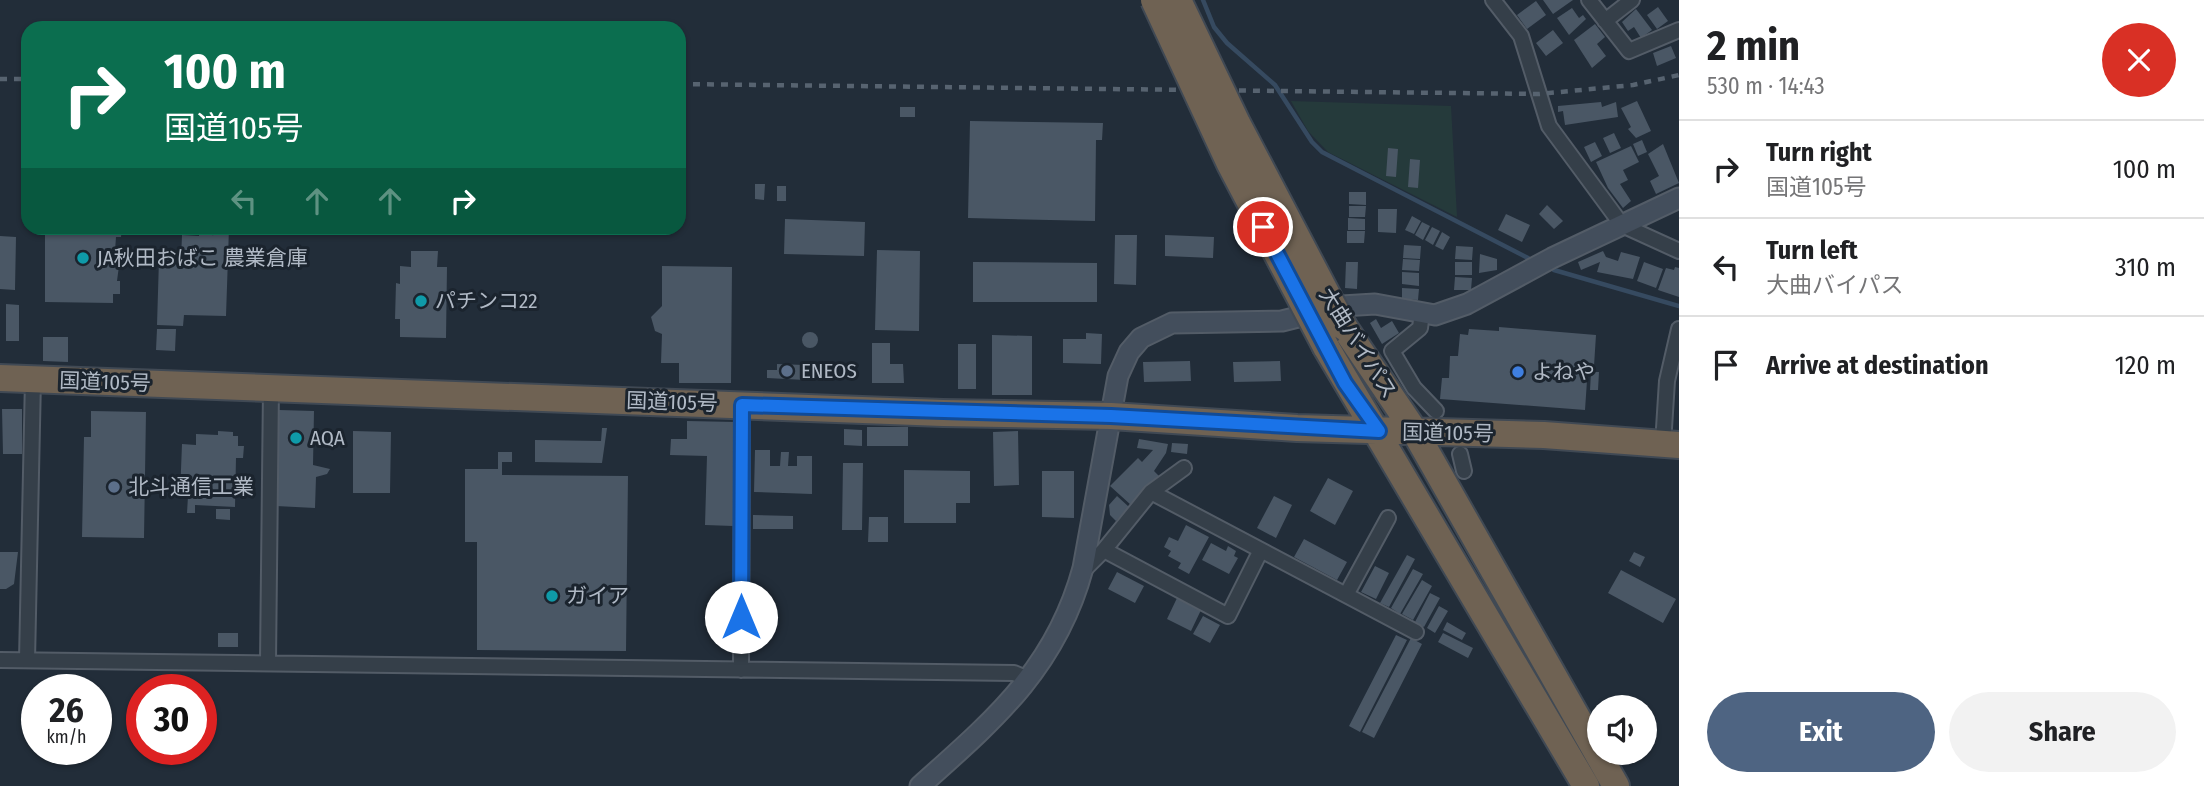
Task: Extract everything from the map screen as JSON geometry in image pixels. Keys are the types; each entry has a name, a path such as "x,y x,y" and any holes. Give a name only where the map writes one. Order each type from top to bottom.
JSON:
{"highway":[{"name":"大曲バイパス","path":"1154,0 1230,164 1335,337 1415,432 1616,786"},
{"name":"大曲バイパス","path":"1178,0 1335,337 1345,383 1379,431 1586,786"},
{"name":"国道105号","path":"0,378 1111,416 1379,431 1544,435 1671,444"}],"street":[{"path":"1589,0 1629,51 1679,30"},
{"path":"1605,20 1632,0"},
{"path":"1500,2 1521,36 1549,127 1622,225 1679,251"},
{"path":"920,786 1002,713 1056,635 1076,594 1082,572 1118,376 1129,352 1141,338 1164,326 1282,321 1342,306 1375,304 1435,314 1467,304 1679,198"},
{"path":"1422,313 1420,328 1392,351 1414,388 1436,411"},
{"path":"1671,444 1667,381 1679,329"},
{"path":"27,660 33,379"},
{"path":"268,661 271,388"},
{"path":"741,670 742,405"},
{"path":"1460,454 1464,471"},
{"path":"1082,572 1104,551 1150,492 1184,468"},
{"path":"1150,492 1416,632"},
{"path":"1346,595 1388,518"},
{"path":"1104,551 1228,616 1261,551"},
{"path":"0,660 268,661 1014,673 1028,679"}],"green space":[{"path":"1291,101 1451,106 1457,217 1328,152 1308,131"}],"building":[{"path":"1543,0 1573,0 1553,14"},
{"path":"1536,1 1546,15 1527,29 1517,15"},
{"path":"1658,7 1668,21 1657,29 1647,15"},
{"path":"1572,8 1579,18 1583,15 1586,19 1569,35 1557,18"},
{"path":"1636,9 1652,30 1641,38 1634,27 1628,31 1622,22"},
{"path":"1595,24 1605,37 1597,44 1606,56 1592,68 1574,40"},
{"path":"1553,30 1563,43 1546,56 1536,43"},
{"path":"1671,46 1676,58 1657,66 1653,53"},
{"path":"1637,101 1651,131 1636,138 1628,129 1631,127 1621,108"},
{"path":"1601,102 1602,107 1616,102 1618,117 1565,125 1563,111 1558,112 1558,106"},
{"path":"900,107 915,107 915,117 900,117"},
{"path":"970,121 1103,123 1102,140 1096,140 1095,221 968,218"},
{"path":"1614,133 1621,148 1610,153 1603,138"},
{"path":"1642,140 1647,152 1638,156 1633,144"},
{"path":"1595,142 1602,156 1591,162 1584,147"},
{"path":"1663,144 1679,183 1656,194 1650,181 1659,176 1648,154"},
{"path":"1631,146 1639,162 1623,170 1628,180 1620,184 1631,201 1623,208 1608,188 1596,162"},
{"path":"1388,148 1398,149 1396,177 1386,176"},
{"path":"1410,159 1420,160 1418,188 1408,187"},
{"path":"755,184 765,184 764,200 755,199"},
{"path":"777,186 786,186 786,201 777,201"},
{"path":"1349,192 1366,192 1366,205 1349,204"},
{"path":"1547,205 1563,221 1554,229 1539,214"},
{"path":"1349,206 1366,206 1365,217 1349,217"},
{"path":"1378,209 1397,209 1396,233 1378,232"},
{"path":"1506,214 1530,225 1522,242 1498,230"},
{"path":"1412,216 1421,221 1414,234 1405,230"},
{"path":"1348,218 1365,219 1365,230 1348,230"},
{"path":"785,219 865,222 864,256 784,254"},
{"path":"1422,222 1430,226 1423,240 1415,235"},
{"path":"1432,227 1440,231 1433,245 1425,240"},
{"path":"1347,231 1365,231 1364,243 1347,243"},
{"path":"1442,232 1450,237 1443,250 1435,246"},
{"name":"JA秋田おばこ 農業倉庫","path":"45,235 121,235 116,237 115,251 121,251 117,281 120,281 120,294 113,294 113,303 45,302"},
{"path":"182,235 229,235 226,316 184,315 183,326 157,325 159,259 181,260"},
{"path":"1115,235 1137,235 1136,285 1114,284"},
{"path":"1165,235 1214,237 1213,258 1165,256"},
{"path":"0,236 16,237 15,290 0,289"},
{"path":"1404,245 1421,246 1420,259 1403,258"},
{"path":"1456,246 1473,247 1472,260 1455,259"},
{"path":"877,250 920,251 919,331 875,330"},
{"name":"パチンコ22","path":"411,251 438,251 437,267 447,267 446,338 400,337 400,319 395,319 396,283 400,284 400,266 411,267"},
{"path":"1603,251 1606,257 1618,261 1621,252 1640,257 1633,279 1597,272 1600,262 1581,270 1578,262"},
{"path":"1480,254 1497,259 1497,270 1479,273"},
{"path":"1403,259 1420,260 1419,271 1402,270"},
{"path":"973,262 1097,263 1097,302 973,302"},
{"path":"1346,262 1358,262 1357,289 1345,288"},
{"path":"1455,262 1472,262 1472,275 1455,275"},
{"path":"1644,262 1663,269 1656,288 1637,281"},
{"path":"662,266 732,267 731,383 679,383 679,363 661,363 662,334 655,331 651,317 662,306"},
{"path":"1675,267 1679,268 1679,297 1658,290 1666,268 1674,270"},
{"path":"1402,272 1419,273 1419,286 1402,284"},
{"path":"1455,277 1472,278 1471,290 1454,290"},
{"path":"1402,288 1419,289 1418,300 1402,299"},
{"path":"6,304 19,305 19,341 6,341"},
{"path":"1376,319 1381,328 1392,321 1399,333 1382,344 1370,323"},
{"name":"よねや","path":"1499,327 1596,335 1594,366 1588,366 1585,410 1440,399 1442,378 1449,378 1450,356 1458,356 1460,334 1468,335 1469,329 1499,331"},
{"path":"157,329 176,329 175,351 156,350"},
{"path":"810,332 816,334 816,346 810,348 804,346 802,340 804,334"},
{"path":"1086,333 1102,334 1101,364 1063,363 1063,339 1086,339"},
{"path":"992,335 1032,336 1032,395 992,395"},
{"path":"43,337 68,337 68,362 43,361"},
{"path":"872,343 890,343 890,364 903,364 904,383 872,383"},
{"path":"958,344 976,344 976,389 958,389"},
{"path":"1190,361 1191,381 1144,382 1143,362"},
{"path":"1280,361 1281,381 1234,382 1233,362"},
{"path":"777,364 805,365 805,380 767,378 767,370 777,370"},
{"path":"1591,372 1599,372 1598,390 1590,390"},
{"path":"2,409 22,409 22,454 3,454"},
{"name":"AQA","path":"279,410 314,411 313,465 330,469 327,474 316,477 315,508 276,506"},
{"name":"北斗通信工業","path":"91,411 146,412 144,538 82,537 84,437 91,437"},
{"path":"687,421 736,422 733,526 705,525 707,456 670,455 671,439 687,439"},
{"path":"867,427 908,427 908,446 867,446"},
{"path":"602,428 607,428 602,463 535,462 535,440 601,441"},
{"path":"844,429 862,430 862,446 844,445"},
{"path":"218,431 233,432 233,436 238,436 238,446 244,446 243,458 236,458 235,507 195,505 195,513 187,513 188,496 180,495 182,444 196,445 196,434 218,435"},
{"path":"353,431 391,432 390,493 353,493"},
{"path":"1018,431 1019,485 994,486 993,432"},
{"path":"1139,439 1168,444 1166,453 1154,471 1159,476 1131,505 1110,486 1138,458 1142,462 1153,450 1137,448"},
{"path":"1172,443 1188,444 1187,454 1171,452"},
{"path":"755,450 770,450 770,466 780,466 781,452 789,452 788,466 797,466 797,456 812,456 812,494 754,492"},
{"name":"ガイア","path":"498,452 512,452 512,462 502,462 502,475 628,476 626,651 477,650 477,542 465,542 465,469 498,469"},
{"path":"843,463 863,463 862,530 842,530"},
{"path":"904,470 970,471 970,503 956,503 956,523 904,523"},
{"path":"1042,471 1074,471 1074,518 1042,517"},
{"path":"1328,478 1353,491 1335,525 1310,511"},
{"path":"1117,496 1129,507 1116,521 1110,515 1109,505"},
{"path":"1274,496 1292,505 1276,538 1257,528"},
{"path":"216,509 230,509 230,520 216,519"},
{"path":"753,515 793,516 793,529 753,529"},
{"path":"869,517 888,517 888,542 868,542"},
{"path":"1186,525 1209,537 1189,574 1178,568 1181,563 1168,556 1171,551 1164,547 1169,537 1178,541"},
{"path":"1304,539 1347,562 1337,580 1294,557"},
{"path":"1211,543 1226,551 1228,546 1236,551 1234,556 1238,558 1229,574 1202,560"},
{"path":"0,552 18,552 14,584 6,589 0,589"},
{"path":"1634,552 1645,557 1640,567 1629,561"},
{"path":"1407,555 1415,559 1389,607 1380,603"},
{"path":"1375,566 1389,573 1376,599 1361,592"},
{"path":"1413,569 1423,574 1400,614 1391,608"},
{"path":"1621,570 1676,599 1663,623 1608,593"},
{"path":"1117,572 1144,586 1135,603 1108,589"},
{"path":"1422,580 1432,586 1413,620 1402,614"},
{"path":"1430,593 1440,598 1424,627 1415,622"},
{"path":"1177,598 1201,610 1191,631 1167,619"},
{"path":"1439,606 1448,611 1435,633 1427,628"},
{"path":"1203,616 1220,625 1210,643 1193,634"},
{"path":"1447,622 1466,633 1462,640 1443,630"},
{"path":"218,633 238,633 238,647 218,647"},
{"path":"1443,633 1473,648 1468,658 1438,642"},
{"path":"1396,635 1407,640 1360,732 1349,726"},
{"path":"1411,638 1422,644 1374,738 1362,732"}],"waterway":[{"path":"1203,0 1214,27 1227,43 1275,85 1312,142 1322,152 1528,258"},
{"path":"1554,270 1679,306"}],"railway":[{"path":"686,84 1539,94 1633,85 1679,75"},
{"path":"0,79 21,79"}],"place":[{"name":"JA秋田おばこ 農業倉庫","path":"83,258"},
{"name":"パチンコ22","path":"421,301"},
{"name":"ENEOS","path":"787,371"},
{"name":"よねや","path":"1518,372"},
{"name":"AQA","path":"296,438"},
{"name":"北斗通信工業","path":"114,487"},
{"name":"ガイア","path":"552,596"}],"route":[{"path":"741,617 742,405 1111,416 1379,431 1345,383 1263,227"}]}
